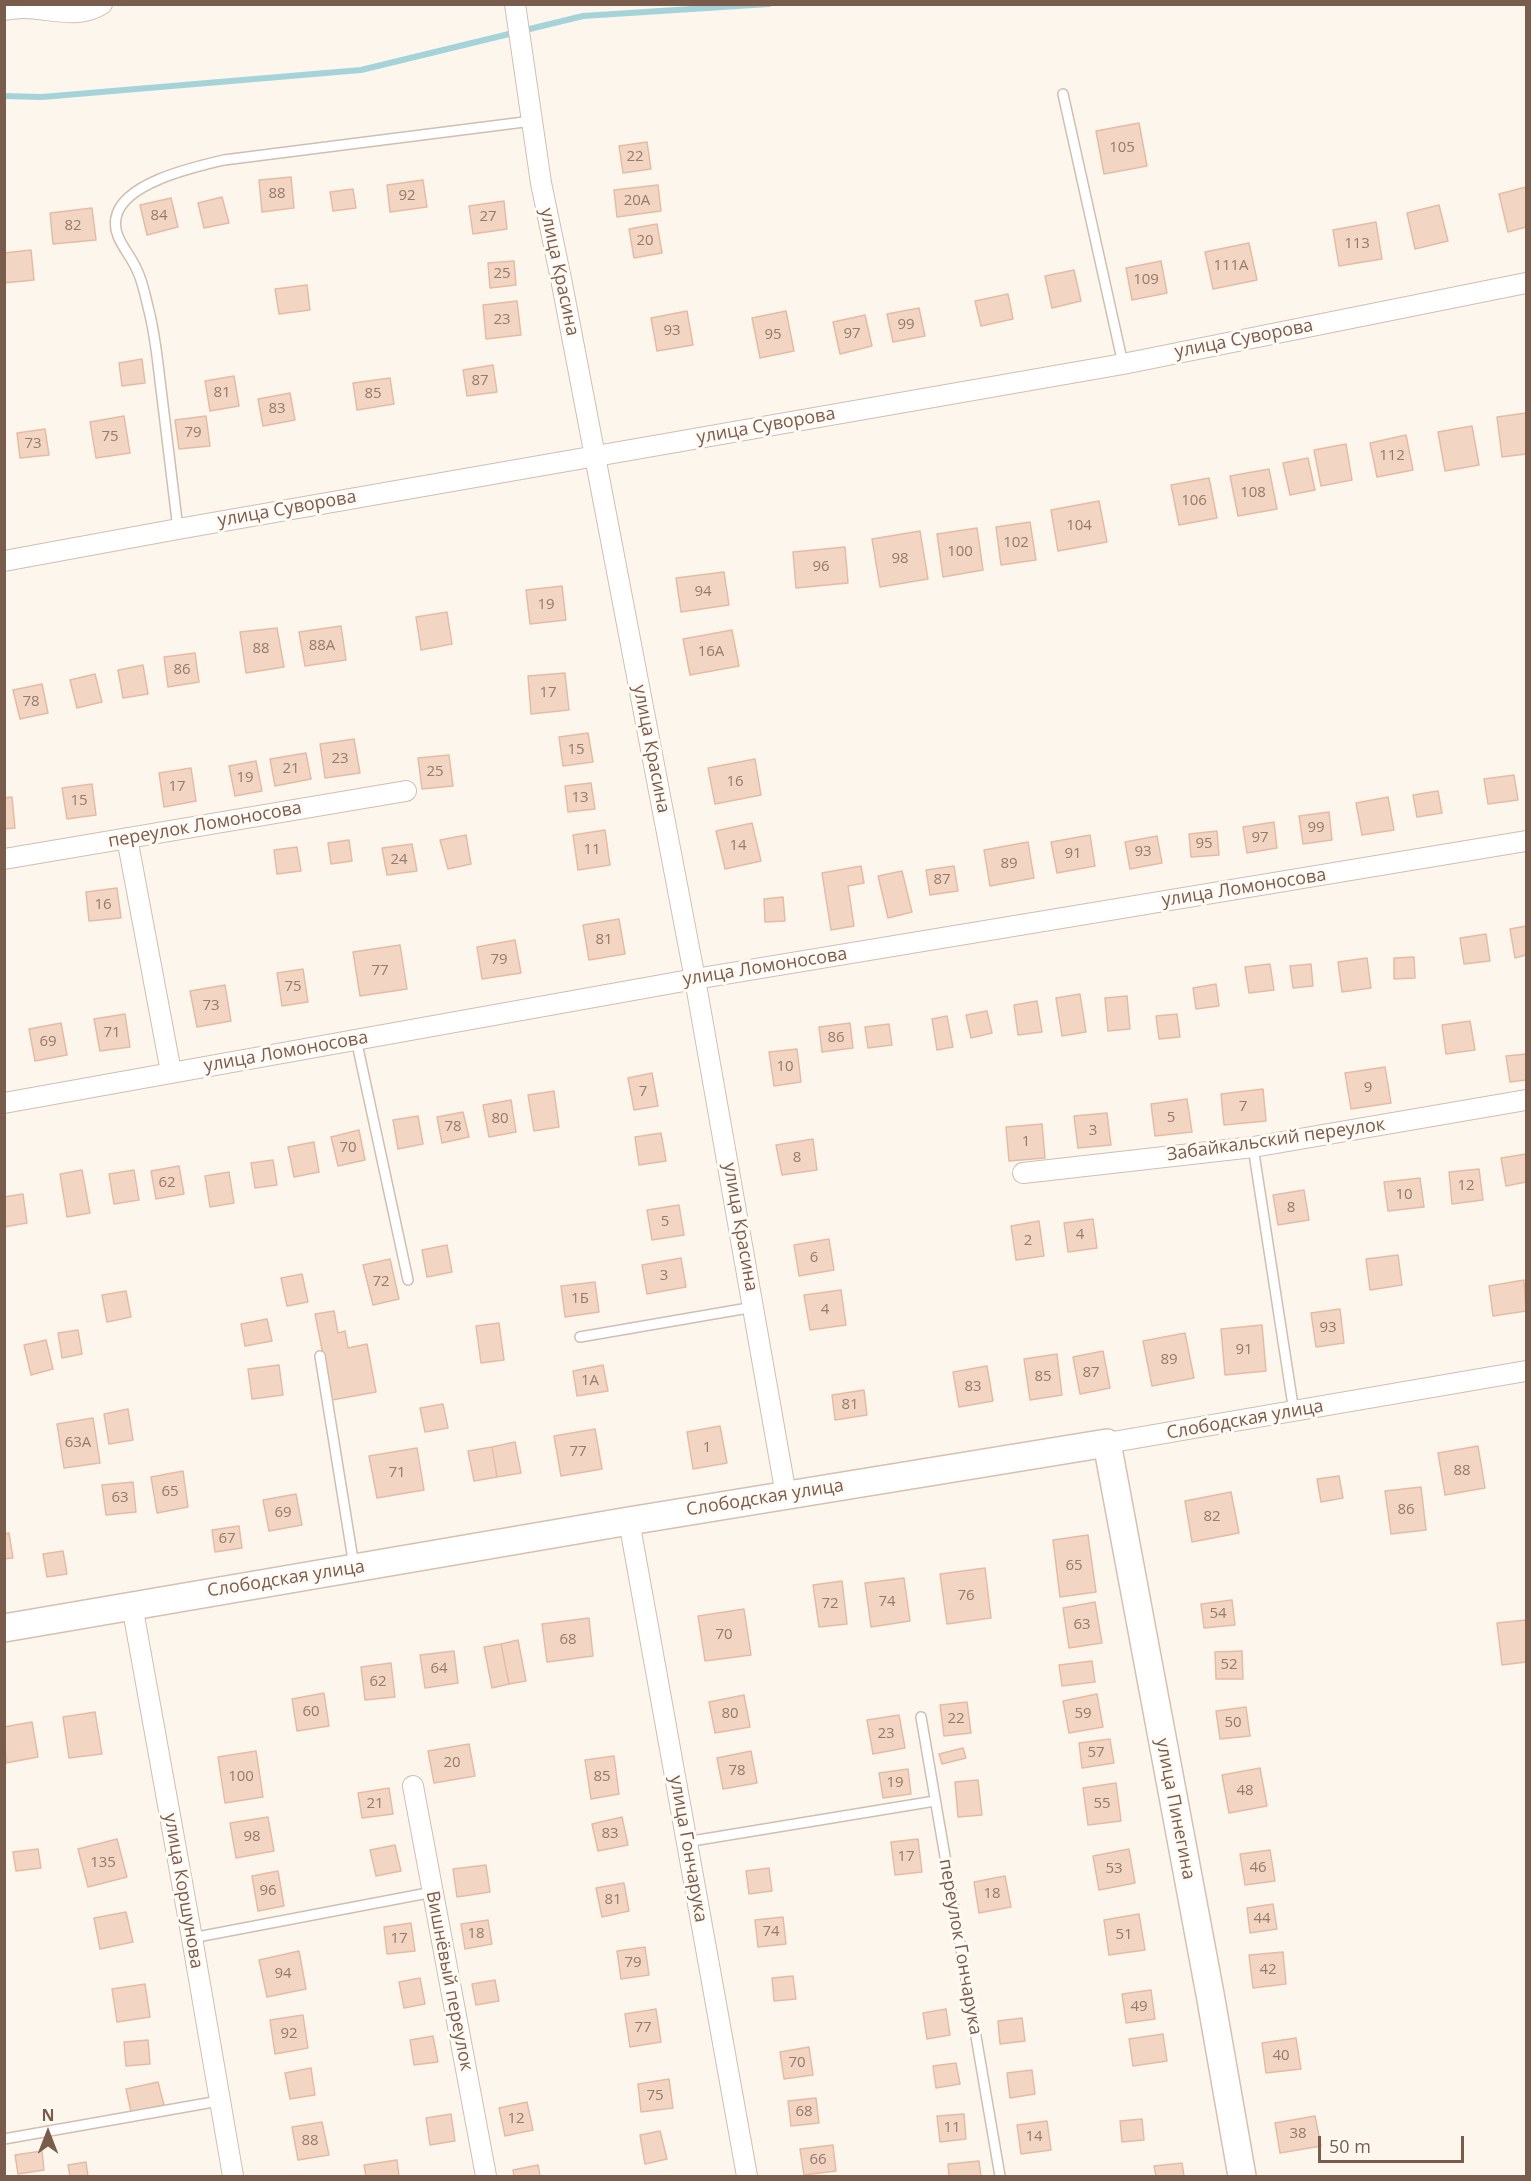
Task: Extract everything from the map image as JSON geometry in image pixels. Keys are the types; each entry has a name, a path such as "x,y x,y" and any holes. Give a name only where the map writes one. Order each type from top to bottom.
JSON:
{"street":[{"path":"4,10 23,8 77,14 92,10 102,4"},
{"name":"улица Красина","path":"515,4 541,183 695,979 786,1495"},
{"name":"улица Суворова","path":"4,561 1123,363 1525,287"},
{"name":"переулок Ломоносова","path":"4,859 406,790"},
{"path":"127,838 171,1072"},
{"name":"улица Ломоносова","path":"4,1103 695,979 1527,841"},
{"name":"Забайкальский переулок","path":"1023,1173 1253,1147 1527,1100"},
{"name":"Слободская улица","path":"4,1628 1527,1371"},
{"name":"улица Пинегина","path":"1107,1443 1242,2176"},
{"name":"улица Гончарука","path":"629,1521 747,2176"},
{"name":"улица Коршунова","path":"132,1605 233,2176"},
{"name":"Вишнёвый переулок","path":"413,1786 486,2176"}],"lane":[{"path":"1063,94 1123,363"},
{"path":"178,529 149,308 136,267 116,232 116,218 123,203 137,191 163,177 224,159 532,121"},
{"path":"356,1039 408,1280"},
{"path":"1253,1147 1294,1412"},
{"path":"580,1337 754,1307"},
{"path":"320,1356 354,1568"},
{"name":"переулок Гончарука","path":"921,1717 1000,2176"},
{"path":"686,1842 935,1801"},
{"path":"192,1938 433,1892"},
{"path":"4,2139 219,2101"}],"building":[{"path":"1139,123 1147,166 1104,174 1096,131"},
{"path":"647,142 651,169 623,173 619,146"},
{"path":"291,177 294,208 262,212 259,180"},
{"path":"423,180 427,207 390,212 387,185"},
{"path":"658,185 661,211 617,217 614,190"},
{"path":"1526,187 1526,227 1508,232 1499,194"},
{"path":"353,189 356,208 333,211 330,192"},
{"path":"222,197 229,223 204,228 198,203"},
{"path":"171,198 178,227 147,235 140,205"},
{"path":"504,201 507,229 473,234 469,206"},
{"path":"1439,205 1448,241 1415,249 1407,213"},
{"path":"92,208 96,240 53,244 50,213"},
{"path":"1376,222 1382,259 1339,266 1333,230"},
{"path":"657,224 662,253 634,258 629,229"},
{"path":"1249,243 1257,280 1213,289 1205,252"},
{"path":"31,250 34,280 4,283 4,253"},
{"path":"514,261 516,285 490,288 488,263"},
{"path":"1161,261 1167,293 1132,300 1126,268"},
{"path":"1074,270 1081,301 1052,308 1045,276"},
{"path":"307,285 310,310 279,314 275,289"},
{"path":"1008,294 1013,319 981,326 975,301"},
{"path":"517,301 521,335 486,339 483,305"},
{"path":"919,308 925,336 893,342 887,314"},
{"path":"687,311 693,345 657,351 651,318"},
{"path":"786,311 794,351 760,358 752,318"},
{"path":"865,315 872,346 840,354 833,322"},
{"path":"142,359 145,383 122,386 119,363"},
{"path":"493,365 497,392 467,396 463,370"},
{"path":"234,376 239,406 210,411 205,381"},
{"path":"390,378 394,404 357,410 353,383"},
{"path":"290,393 295,420 263,426 258,399"},
{"path":"1526,413 1526,454 1502,457 1497,417"},
{"path":"124,416 130,453 96,458 90,422"},
{"path":"206,416 210,446 179,449 175,420"},
{"path":"1472,426 1479,465 1445,471 1438,432"},
{"path":"45,429 49,455 20,458 17,433"},
{"path":"1406,435 1413,470 1377,477 1370,443"},
{"path":"1346,444 1352,480 1321,486 1314,450"},
{"path":"1308,458 1315,490 1290,495 1283,463"},
{"path":"1269,469 1277,509 1238,516 1230,476"},
{"path":"1209,478 1217,518 1179,525 1171,485"},
{"path":"1099,501 1107,542 1058,551 1051,510"},
{"path":"1030,522 1036,560 1001,565 996,527"},
{"path":"977,528 983,570 943,577 937,534"},
{"path":"920,531 928,579 880,587 872,539"},
{"path":"845,547 848,583 796,588 793,552"},
{"path":"724,572 729,605 681,612 676,578"},
{"path":"562,586 566,620 530,624 526,590"},
{"path":"447,612 452,644 421,650 416,617"},
{"path":"341,626 346,660 305,666 299,632"},
{"path":"277,628 284,667 246,673 240,632"},
{"path":"732,630 739,666 690,675 683,639"},
{"path":"195,653 199,682 168,687 164,657"},
{"path":"143,665 148,694 123,698 118,670"},
{"path":"565,673 569,710 531,714 528,676"},
{"path":"95,674 102,702 77,708 70,680"},
{"path":"42,684 48,713 20,719 13,690"},
{"path":"588,733 593,762 563,766 559,737"},
{"path":"354,739 360,773 325,778 320,744"},
{"path":"306,753 311,779 275,786 270,759"},
{"path":"449,755 453,786 422,789 418,758"},
{"path":"755,759 761,795 715,804 708,768"},
{"path":"256,761 262,791 235,796 229,766"},
{"path":"191,768 196,801 164,807 159,773"},
{"path":"1514,775 1518,800 1488,804 1484,779"},
{"path":"591,783 595,809 568,812 565,786"},
{"path":"92,784 96,815 67,819 62,788"},
{"path":"1438,791 1442,813 1417,817 1413,795"},
{"path":"12,797 15,828 4,829 4,798"},
{"path":"1388,797 1394,830 1362,835 1356,803"},
{"path":"1329,812 1332,840 1303,844 1299,816"},
{"path":"1274,822 1277,848 1247,853 1243,827"},
{"path":"752,823 761,861 725,869 716,831"},
{"path":"605,830 610,865 578,870 573,835"},
{"path":"1217,831 1219,855 1191,857 1189,834"},
{"path":"466,835 471,864 448,869 440,840"},
{"path":"1090,835 1095,866 1057,873 1051,842"},
{"path":"1157,836 1162,863 1130,869 1125,842"},
{"path":"349,840 352,861 331,864 328,843"},
{"path":"1028,842 1034,878 990,886 984,850"},
{"path":"412,844 417,871 387,875 382,848"},
{"path":"297,847 301,871 277,874 274,850"},
{"path":"861,866 864,883 848,886 854,926 831,930 822,873"},
{"path":"954,866 958,891 930,895 926,870"},
{"path":"902,871 912,912 888,918 878,876"},
{"path":"117,888 121,918 89,921 86,892"},
{"path":"783,897 785,921 765,922 764,899"},
{"path":"619,919 625,954 589,960 583,925"},
{"path":"1526,926 1526,955 1515,958 1510,929"},
{"path":"1486,934 1490,961 1464,964 1460,938"},
{"path":"515,940 521,973 482,979 477,947"},
{"path":"400,945 407,989 360,996 353,952"},
{"path":"1414,957 1415,978 1394,979 1394,958"},
{"path":"1367,958 1371,988 1342,992 1338,962"},
{"path":"1270,964 1274,990 1249,993 1245,967"},
{"path":"1311,964 1313,986 1293,988 1290,966"},
{"path":"303,969 308,1002 282,1006 277,973"},
{"path":"1216,984 1219,1006 1196,1009 1193,988"},
{"path":"225,985 231,1021 197,1027 190,991"},
{"path":"1080,994 1086,1032 1062,1036 1056,998"},
{"path":"1127,996 1130,1029 1108,1031 1105,998"},
{"path":"1037,1001 1042,1032 1018,1035 1014,1005"},
{"path":"987,1011 992,1033 971,1038 966,1015"},
{"path":"125,1014 130,1047 100,1051 94,1019"},
{"path":"1177,1014 1180,1037 1159,1039 1156,1016"},
{"path":"947,1016 953,1047 937,1050 932,1019"},
{"path":"1470,1021 1475,1050 1446,1054 1442,1025"},
{"path":"61,1023 67,1055 35,1061 29,1029"},
{"path":"850,1023 853,1048 822,1052 819,1027"},
{"path":"889,1024 892,1045 868,1048 865,1027"},
{"path":"797,1049 801,1082 774,1086 769,1052"},
{"path":"1526,1054 1526,1080 1510,1082 1506,1056"},
{"path":"1385,1067 1391,1103 1351,1109 1345,1073"},
{"path":"652,1073 658,1106 634,1110 628,1078"},
{"path":"1263,1089 1266,1121 1224,1125 1221,1094"},
{"path":"554,1091 559,1127 534,1131 528,1095"},
{"path":"1187,1099 1192,1132 1155,1136 1151,1104"},
{"path":"511,1100 516,1132 489,1137 483,1105"},
{"path":"463,1112 469,1137 442,1143 437,1117"},
{"path":"1107,1113 1111,1145 1078,1148 1074,1116"},
{"path":"418,1116 423,1144 398,1149 393,1120"},
{"path":"1042,1124 1045,1158 1009,1161 1006,1127"},
{"path":"359,1130 365,1160 338,1166 331,1137"},
{"path":"661,1133 666,1161 639,1165 635,1137"},
{"path":"813,1139 817,1170 782,1175 776,1145"},
{"path":"314,1142 319,1172 294,1177 288,1147"},
{"path":"1526,1154 1526,1182 1506,1186 1501,1158"},
{"path":"273,1160 277,1185 255,1188 251,1163"},
{"path":"179,1166 184,1194 156,1199 151,1171"},
{"path":"1479,1169 1483,1200 1452,1204 1449,1172"},
{"path":"82,1170 90,1213 67,1217 60,1174"},
{"path":"134,1170 139,1200 114,1204 109,1174"},
{"path":"229,1172 234,1203 210,1207 205,1176"},
{"path":"1420,1178 1424,1207 1388,1211 1384,1182"},
{"path":"1304,1190 1309,1220 1278,1225 1273,1195"},
{"path":"23,1194 27,1223 4,1227 4,1197"},
{"path":"679,1205 684,1235 652,1240 647,1210"},
{"path":"1093,1219 1097,1248 1068,1252 1064,1223"},
{"path":"1039,1221 1044,1256 1016,1260 1011,1226"},
{"path":"829,1239 834,1270 799,1276 794,1245"},
{"path":"447,1245 452,1272 427,1277 422,1250"},
{"path":"1398,1255 1402,1285 1370,1290 1366,1259"},
{"path":"681,1258 686,1287 647,1294 642,1265"},
{"path":"390,1259 399,1299 373,1305 363,1265"},
{"path":"302,1274 308,1302 287,1306 281,1278"},
{"path":"1524,1280 1526,1311 1493,1316 1489,1286"},
{"path":"595,1282 599,1312 565,1317 561,1286"},
{"path":"841,1290 846,1325 810,1330 804,1295"},
{"path":"126,1291 131,1317 107,1322 102,1295"},
{"path":"1340,1309 1344,1343 1316,1347 1311,1313"},
{"path":"334,1311 338,1333 345,1331 348,1348 367,1344 376,1392 332,1400 315,1314"},
{"path":"267,1319 272,1341 245,1346 241,1324"},
{"path":"499,1323 504,1360 481,1363 476,1326"},
{"path":"1262,1325 1266,1371 1225,1375 1221,1329"},
{"path":"78,1330 82,1354 62,1358 58,1333"},
{"path":"1185,1333 1194,1378 1152,1386 1143,1341"},
{"path":"46,1340 53,1369 31,1375 24,1345"},
{"path":"1103,1351 1110,1388 1080,1394 1073,1357"},
{"path":"1057,1354 1062,1395 1030,1400 1024,1359"},
{"path":"279,1365 283,1395 252,1399 248,1369"},
{"path":"603,1365 608,1391 577,1396 573,1371"},
{"path":"987,1366 993,1401 959,1407 953,1372"},
{"path":"864,1390 867,1415 835,1420 832,1395"},
{"path":"443,1404 448,1428 425,1432 420,1408"},
{"path":"128,1409 133,1440 109,1444 104,1414"},
{"path":"93,1418 100,1463 64,1468 57,1424"},
{"path":"720,1426 727,1463 693,1469 687,1432"},
{"path":"595,1429 602,1469 561,1476 554,1436"},
{"path":"515,1442 521,1473 497,1477 492,1447"},
{"path":"1478,1446 1485,1488 1445,1495 1438,1453"},
{"path":"492,1447 497,1477 474,1481 468,1451"},
{"path":"417,1448 424,1490 377,1498 369,1456"},
{"path":"183,1471 188,1507 157,1513 151,1477"},
{"path":"1339,1476 1343,1498 1321,1502 1317,1479"},
{"path":"133,1482 136,1512 106,1515 102,1485"},
{"path":"1421,1487 1426,1530 1391,1534 1385,1491"},
{"path":"1231,1492 1239,1533 1192,1542 1185,1501"},
{"path":"296,1494 302,1525 269,1531 263,1500"},
{"path":"239,1526 242,1548 215,1552 212,1530"},
{"path":"9,1533 13,1558 4,1559 4,1534"},
{"path":"1088,1535 1096,1592 1060,1597 1053,1540"},
{"path":"63,1551 67,1574 47,1577 43,1554"},
{"path":"985,1568 991,1618 947,1624 940,1574"},
{"path":"904,1578 910,1621 871,1627 865,1583"},
{"path":"842,1581 847,1624 819,1627 813,1585"},
{"path":"1232,1600 1235,1625 1204,1628 1201,1604"},
{"path":"1095,1602 1102,1643 1069,1648 1063,1608"},
{"path":"744,1609 751,1655 705,1661 698,1616"},
{"path":"589,1618 593,1656 547,1662 542,1624"},
{"path":"1526,1620 1526,1662 1502,1665 1497,1623"},
{"path":"518,1640 526,1681 509,1684 501,1644"},
{"path":"501,1644 509,1684 492,1688 484,1647"},
{"path":"454,1651 458,1683 425,1688 420,1655"},
{"path":"1242,1651 1243,1679 1216,1679 1215,1652"},
{"path":"1092,1661 1095,1682 1062,1686 1059,1665"},
{"path":"391,1663 395,1697 365,1700 361,1667"},
{"path":"324,1693 329,1726 297,1731 292,1699"},
{"path":"1097,1694 1103,1727 1069,1733 1063,1701"},
{"path":"744,1695 750,1727 715,1733 709,1702"},
{"path":"967,1702 971,1733 944,1736 940,1705"},
{"path":"1246,1707 1250,1736 1220,1739 1216,1711"},
{"path":"95,1712 102,1754 69,1758 63,1717"},
{"path":"899,1715 905,1748 873,1754 867,1720"},
{"path":"32,1722 38,1757 6,1763 4,1727"},
{"path":"1110,1739 1114,1763 1082,1768 1079,1743"},
{"path":"469,1744 475,1776 434,1783 428,1751"},
{"path":"963,1748 966,1758 942,1764 939,1754"},
{"path":"256,1751 263,1797 225,1803 218,1757"},
{"path":"751,1751 757,1783 723,1789 717,1758"},
{"path":"614,1756 619,1794 591,1799 585,1760"},
{"path":"1260,1768 1267,1806 1229,1813 1222,1775"},
{"path":"908,1769 911,1794 883,1798 879,1773"},
{"path":"978,1780 982,1815 958,1817 955,1782"},
{"path":"1116,1783 1121,1821 1088,1825 1083,1788"},
{"path":"389,1788 393,1814 362,1818 358,1793"},
{"path":"268,1817 274,1851 236,1858 230,1823"},
{"path":"622,1817 628,1845 598,1851 592,1824"},
{"path":"117,1839 127,1877 88,1887 78,1849"},
{"path":"918,1839 922,1872 895,1875 891,1842"},
{"path":"395,1845 401,1871 376,1876 370,1850"},
{"path":"38,1849 41,1868 16,1871 13,1852"},
{"path":"1129,1849 1135,1883 1099,1890 1093,1856"},
{"path":"1270,1850 1275,1881 1245,1885 1240,1854"},
{"path":"486,1865 490,1892 457,1897 453,1869"},
{"path":"769,1868 772,1891 749,1894 746,1871"},
{"path":"278,1871 284,1906 258,1911 252,1876"},
{"path":"1005,1876 1011,1907 979,1913 974,1882"},
{"path":"624,1883 629,1911 602,1917 596,1888"},
{"path":"1273,1904 1277,1929 1250,1933 1247,1908"},
{"path":"126,1912 133,1942 100,1949 94,1918"},
{"path":"1139,1914 1145,1950 1109,1955 1104,1920"},
{"path":"783,1917 786,1944 758,1947 755,1920"},
{"path":"488,1920 492,1944 465,1949 461,1924"},
{"path":"411,1923 415,1951 387,1954 384,1927"},
{"path":"645,1947 649,1975 621,1979 617,1951"},
{"path":"299,1951 306,1989 267,1997 259,1960"},
{"path":"1283,1952 1286,1984 1253,1988 1249,1955"},
{"path":"793,1976 796,1999 774,2001 772,1978"},
{"path":"420,1978 425,2004 404,2008 399,1982"},
{"path":"495,1980 499,2001 476,2005 472,1984"},
{"path":"145,1984 150,2017 117,2022 112,1989"},
{"path":"1151,1990 1155,2019 1126,2023 1122,1994"},
{"path":"656,2009 661,2042 630,2047 625,2014"},
{"path":"946,2009 950,2035 927,2039 923,2013"},
{"path":"303,2015 308,2048 275,2054 270,2020"},
{"path":"1022,2018 1025,2041 1000,2044 998,2021"},
{"path":"1163,2034 1167,2061 1133,2066 1129,2039"},
{"path":"433,2036 438,2062 414,2065 410,2040"},
{"path":"1296,2038 1301,2069 1266,2073 1262,2043"},
{"path":"148,2040 150,2064 126,2066 124,2042"},
{"path":"809,2047 813,2075 784,2079 780,2052"},
{"path":"956,2063 960,2084 936,2088 933,2066"},
{"path":"311,2068 315,2095 290,2099 285,2073"},
{"path":"1032,2070 1035,2094 1010,2098 1007,2073"},
{"path":"669,2079 673,2108 641,2112 638,2084"},
{"path":"158,2082 164,2105 131,2112 126,2089"},
{"path":"816,2098 819,2123 791,2126 788,2101"},
{"path":"527,2102 533,2130 505,2136 499,2108"},
{"path":"451,2114 455,2141 430,2145 426,2118"},
{"path":"964,2114 966,2139 940,2142 937,2116"},
{"path":"1315,2116 1321,2146 1280,2153 1275,2123"},
{"path":"1142,2119 1144,2140 1122,2142 1120,2121"},
{"path":"1047,2121 1051,2150 1021,2154 1017,2125"},
{"path":"322,2122 329,2155 298,2160 292,2127"},
{"path":"660,2131 667,2159 645,2164 640,2135"},
{"path":"833,2145 836,2171 804,2175 800,2149"},
{"path":"42,2151 44,2170 18,2174 15,2155"},
{"path":"397,2160 399,2176 366,2176 364,2165"},
{"path":"979,2161 981,2176 949,2176 948,2164"},
{"path":"86,2162 88,2176 70,2176 68,2165"},
{"path":"1182,2163 1184,2176 1156,2176 1154,2166"},
{"path":"538,2165 540,2176 514,2176 513,2170"}],"waterway":[{"path":"4,96 42,97 361,70 583,16 769,4"}]}
